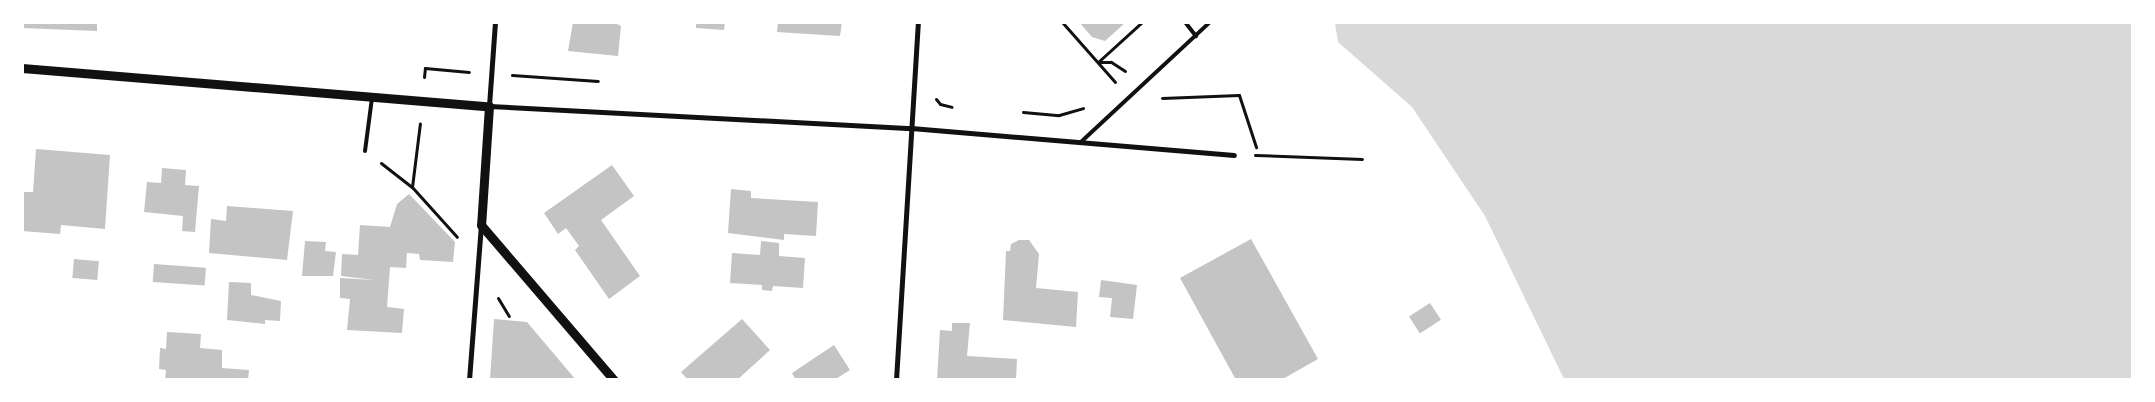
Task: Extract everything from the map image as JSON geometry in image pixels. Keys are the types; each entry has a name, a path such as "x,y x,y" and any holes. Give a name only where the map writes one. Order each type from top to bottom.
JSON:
{"street":[{"path":"470,380 495,22"},
{"path":"896,380 918,22"},
{"path":"22,68 372,98 911,128 1234,155"},
{"path":"481,225 614,380"}],"lane":[{"path":"1185,22 1196,36"},
{"path":"1082,141 1128,96 1210,22"},
{"path":"364,151 372,98"}],"path":[{"path":"1062,22 1116,82 1109,92 1128,96 1239,95 1256,144 1256,155"},
{"path":"1098,62 1142,22"},
{"path":"1098,62 1111,62 1144,83"},
{"path":"931,94 940,104 960,108"},
{"path":"1019,112 1059,115 1085,108"},
{"path":"364,151 412,187 458,238 509,316"},
{"path":"1234,155 1362,159"}],"shaded area":[{"path":"1335,23 2132,23 2132,379 1564,379 1485,216 1412,107 1338,42"}],"building":[{"path":"22,22 97,22 97,31 22,28"},
{"path":"573,22 613,22 621,26 618,56 568,51"},
{"path":"696,22 725,22 724,30 696,28"},
{"path":"778,22 842,22 840,36 777,32"},
{"path":"1079,22 1126,22 1105,41 1092,37"},
{"path":"36,149 110,155 105,229 61,225 60,234 22,231 24,192 33,192"},
{"path":"612,165 634,196 601,220 640,276 609,299 575,250 579,246 566,228 558,234 544,213"},
{"path":"162,168 186,170 185,185 199,186 195,232 182,231 183,216 144,212 147,182 161,183"},
{"path":"731,189 751,191 751,198 818,202 816,236 784,234 784,240 728,233"},
{"path":"409,194 455,242 453,262 420,260 419,254 407,253 406,268 390,267 387,307 404,309 402,333 347,330 350,299 340,298 340,278 375,280 341,276 342,254 358,255 360,225 390,227 397,204"},
{"path":"227,206 293,211 287,260 209,253 211,219 226,221"},
{"path":"1251,239 1318,359 1281,380 1236,380 1180,278"},
{"path":"1019,240 1029,240 1039,254 1036,288 1078,292 1076,327 1003,320 1006,251 1010,251 1011,244"},
{"path":"305,241 326,242 325,251 336,252 333,276 302,276"},
{"path":"761,241 779,243 779,256 805,258 803,288 773,286 772,291 762,290 762,285 730,283 732,253 760,255"},
{"path":"74,259 99,261 97,280 72,278"},
{"path":"154,264 206,268 205,286 153,282"},
{"path":"1101,280 1137,285 1133,319 1110,317 1112,298 1099,297"},
{"path":"229,282 251,283 251,295 281,301 280,321 265,320 265,324 227,320"},
{"path":"1430,303 1441,320 1420,333 1409,317"},
{"path":"494,319 527,322 576,380 490,380"},
{"path":"742,319 770,350 737,380 688,380 681,372"},
{"path":"952,323 970,323 967,356 1017,359 1016,380 937,380 940,330 952,331"},
{"path":"167,332 201,334 200,348 222,350 222,368 249,370 248,380 165,380 166,370 159,369 160,348 166,349"},
{"path":"834,345 850,370 834,380 796,380 792,373"}]}
